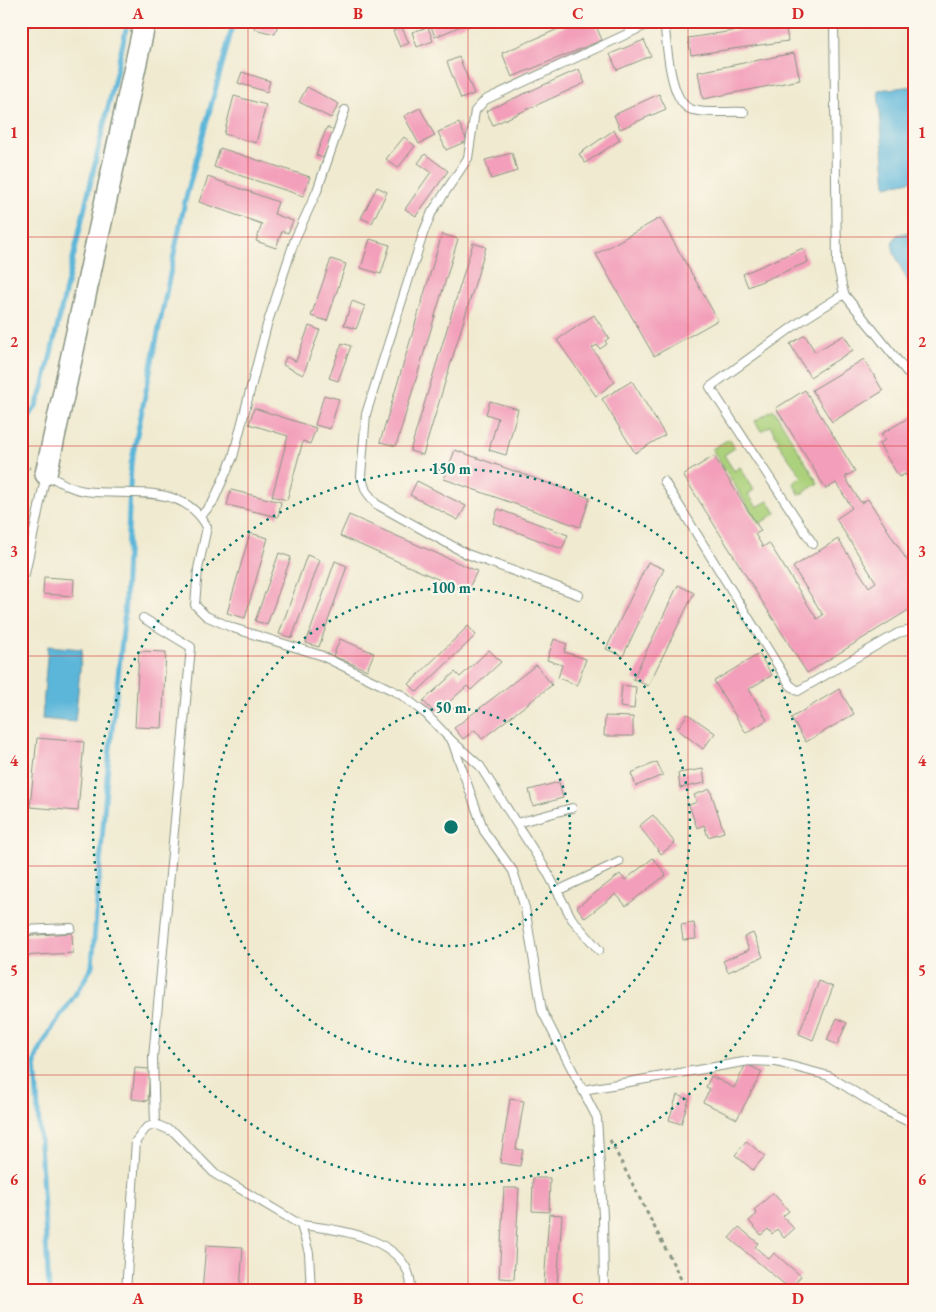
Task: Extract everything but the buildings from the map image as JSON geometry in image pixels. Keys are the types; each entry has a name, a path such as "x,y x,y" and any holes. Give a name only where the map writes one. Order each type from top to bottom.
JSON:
{"main road":[{"path":"46,474 145,21"}],"lane":[{"path":"579,596 467,554 376,504 366,491 361,476 366,414 424,231 432,212 468,158 475,111 485,100 655,21"},
{"path":"664,21 673,84 681,102 691,110 744,112"},
{"path":"834,21 836,263 844,294 915,382"},
{"path":"201,516 213,502 233,457 270,317 295,239 317,191 345,110"},
{"path":"813,544 710,387 801,321 844,294"},
{"path":"21,593 46,474 64,484 84,491 171,496 186,504 201,516 207,527 198,569 195,605 206,616 233,628 320,655 400,694 426,714 480,766 517,823 572,919 599,950"},
{"path":"664,481 790,685 798,691 898,633 915,629"},
{"path":"143,618 191,647 153,1058 155,1124"},
{"path":"452,741 484,831 514,871 525,908 542,1011 597,1118 603,1216 604,1291"},
{"path":"517,823 572,808"},
{"path":"557,891 619,862"},
{"path":"21,930 71,928"},
{"path":"583,1090 749,1061 776,1062 829,1076 882,1109 915,1125"},
{"path":"126,1291 136,1141 146,1128 155,1124 174,1132 215,1174 301,1225 340,1229 370,1240 394,1253 409,1270 411,1291"},
{"path":"301,1225 309,1253 311,1291"}],"path":[{"path":"597,1118 617,1151 682,1281 689,1291"}],"green space":[{"path":"774,410 818,483 800,495 793,483 802,477 777,442 779,440 770,426 761,431 755,421"},
{"path":"729,439 735,448 724,455 734,471 740,467 754,490 748,494 757,507 768,501 776,513 759,524 712,449"}],"water":[{"path":"21,21 33,21 24,36 21,34"},
{"path":"915,86 915,180 886,186 878,90"},
{"path":"915,230 915,297 894,253 892,243 897,235"},
{"path":"48,646 82,649 75,722 42,719"}],"waterway":[{"path":"21,430 36,406 43,388 128,21"},
{"path":"49,1291 35,1061 48,1036 92,966 107,776 124,622 131,464 185,201 234,21"}]}
